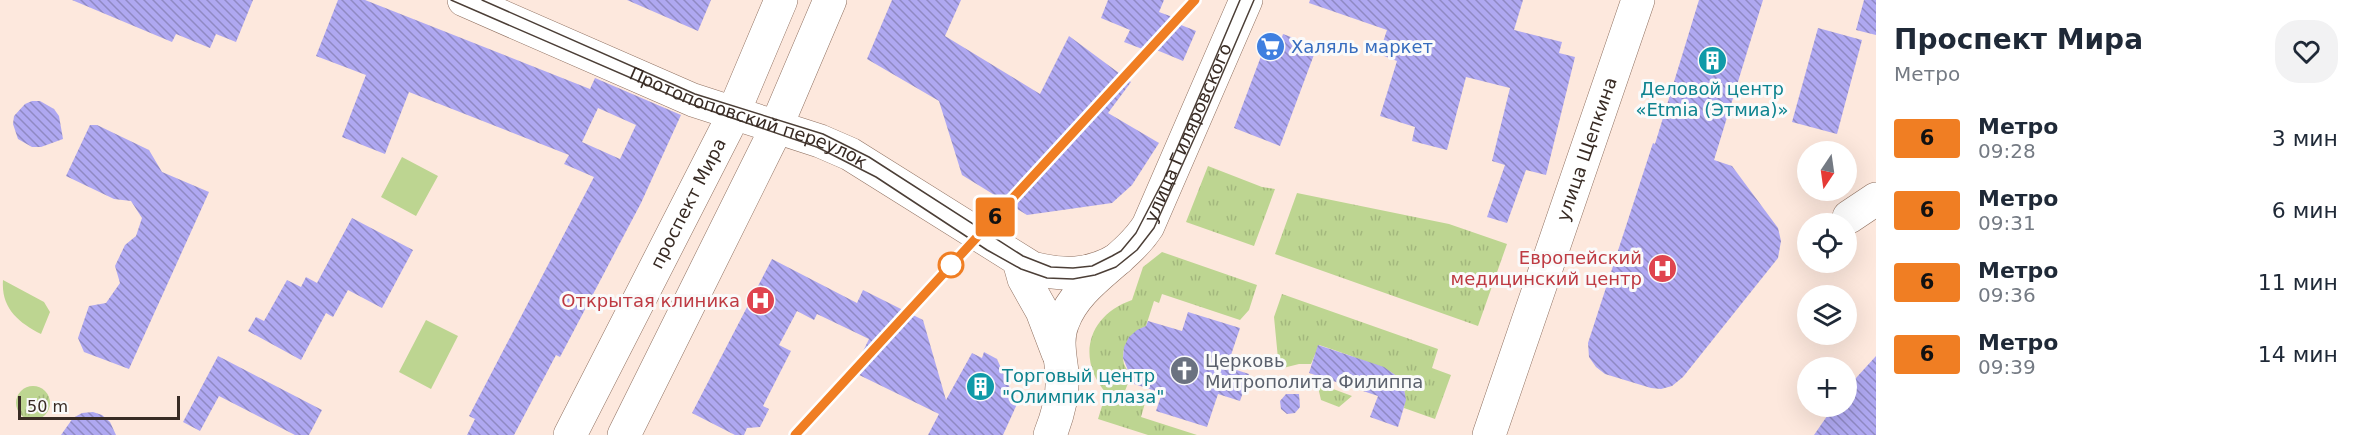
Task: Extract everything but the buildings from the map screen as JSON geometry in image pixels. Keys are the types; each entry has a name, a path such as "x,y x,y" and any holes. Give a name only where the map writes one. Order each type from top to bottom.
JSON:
{"street":[{"name":"Протопоповский переулок","path":"464,0 693,100 820,141 850,154 1019,261"},
{"name":"проспект Мира","path":"570,435 734,113 782,0"},
{"path":"624,435 776,127 830,0"},
{"name":"улица Гиляровского","path":"1050,435 1060,404 1062,389 1059,337 1068,311 1079,295 1141,237 1160,203 1246,0"},
{"name":"улица Щепкина","path":"1489,435 1638,0"},
{"path":"1855,213 1876,199"},
{"name":"улица Гиляровского","path":"1019,261 1048,272 1073,274 1086,273 1118,259"},
{"name":"улица Гиляровского","path":"1019,261 1024,279 1042,311 1059,357"}],"green space":[{"path":"402,157 438,176 416,216 381,197"},
{"path":"1208,166 1262,187 1275,189 1254,246 1186,222"},
{"path":"1297,193 1449,224 1507,244 1478,326 1275,254"},
{"path":"1162,252 1257,285 1249,310 1240,320 1162,294 1159,303 1154,301 1146,326 1135,332 1125,346 1123,358 1129,375 1123,396 1145,403 1141,417 1197,435 1148,435 1098,419 1106,393 1091,366 1089,352 1091,339 1105,316 1132,300 1143,267"},
{"path":"3,280 44,302 50,312 41,334 18,319 8,306 3,290"},
{"path":"1282,294 1438,349 1432,368 1451,375 1435,419 1404,408 1404,387 1400,380 1387,369 1319,345 1311,364 1299,364 1279,369 1274,317"},
{"path":"426,320 458,336 431,389 399,372"},
{"path":"1317,383 1352,396 1339,407 1321,400"},
{"path":"33,386 45,391 50,403 45,415 33,420 21,415 16,403 21,391"}],"tram line":[{"path":"451,0 691,104 817,147 876,177 987,250 1021,269 1047,278 1073,279 1095,275 1116,267 1137,250 1154,228 1254,0"},
{"path":"482,0 695,94 823,134 869,157 1023,256 1051,267 1073,268 1092,266 1121,251 1136,233 1164,179 1240,0"}],"metro line":[{"name":"6","path":"795,435 1195,0"}],"place":[{"name":"Халяль маркет","path":"1270,47"},
{"name":"Деловой центр «Etmia (Этмиа)»","path":"1712,60"},
{"name":"Европейский медицинский центр","path":"1663,268"},
{"name":"Открытая клиника","path":"761,301"},
{"name":"Церковь Митрополита Филиппа","path":"1184,371"},
{"name":"Торговый центр \"Олимпик плаза\"","path":"981,386"}]}
